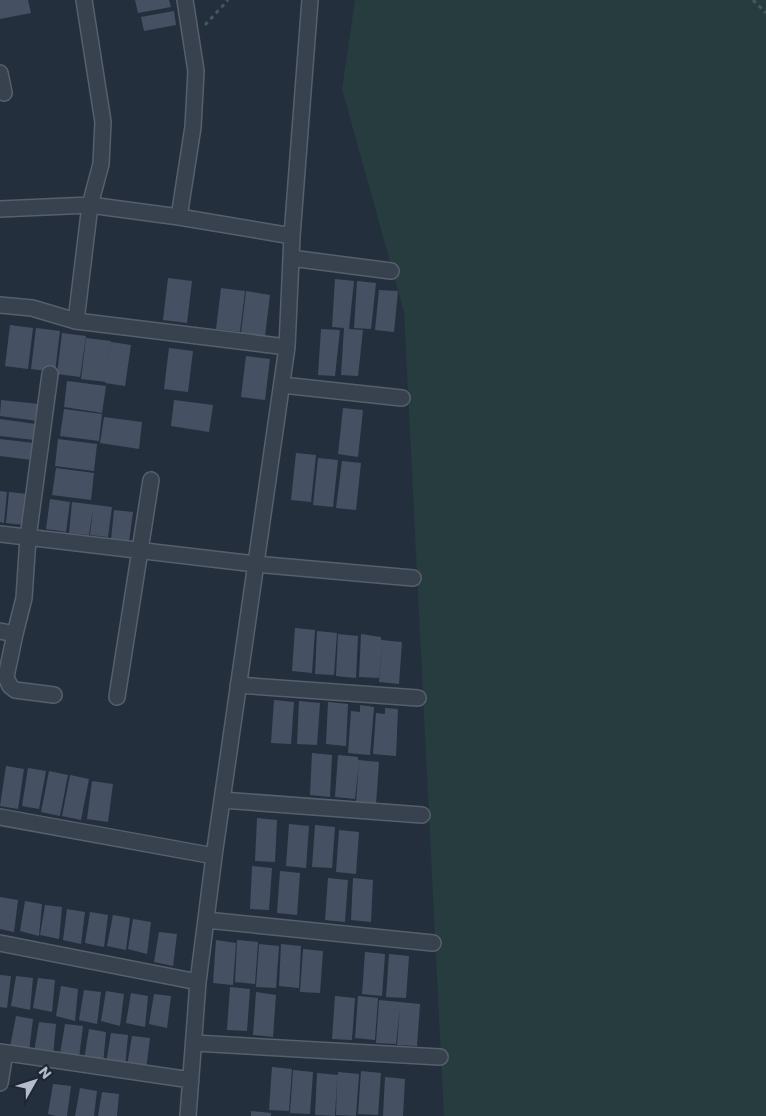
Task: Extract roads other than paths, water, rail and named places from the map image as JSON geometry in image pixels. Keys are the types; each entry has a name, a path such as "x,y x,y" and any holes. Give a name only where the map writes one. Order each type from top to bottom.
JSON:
{"street":[{"path":"76,321 90,205 101,164 103,122 84,0"},
{"path":"180,217 193,128 196,70 185,0"},
{"path":"188,1116 198,982 214,856 287,347 292,236 310,0"},
{"path":"0,73 4,94"},
{"path":"0,209 90,205 180,217 292,236"},
{"path":"291,258 390,270"},
{"path":"0,305 32,308 76,321 287,347"},
{"path":"50,374 28,538 24,598 7,633 6,677 10,686 15,690 54,695"},
{"path":"282,385 402,398"},
{"path":"117,697 151,480"},
{"path":"0,534 255,564 413,578"},
{"path":"238,685 418,698"},
{"path":"222,800 422,815"},
{"path":"0,817 214,856"},
{"path":"206,920 433,943"},
{"path":"0,943 198,982"},
{"path":"194,1043 440,1057"},
{"path":"0,1082 2,1052 191,1080"}]}
